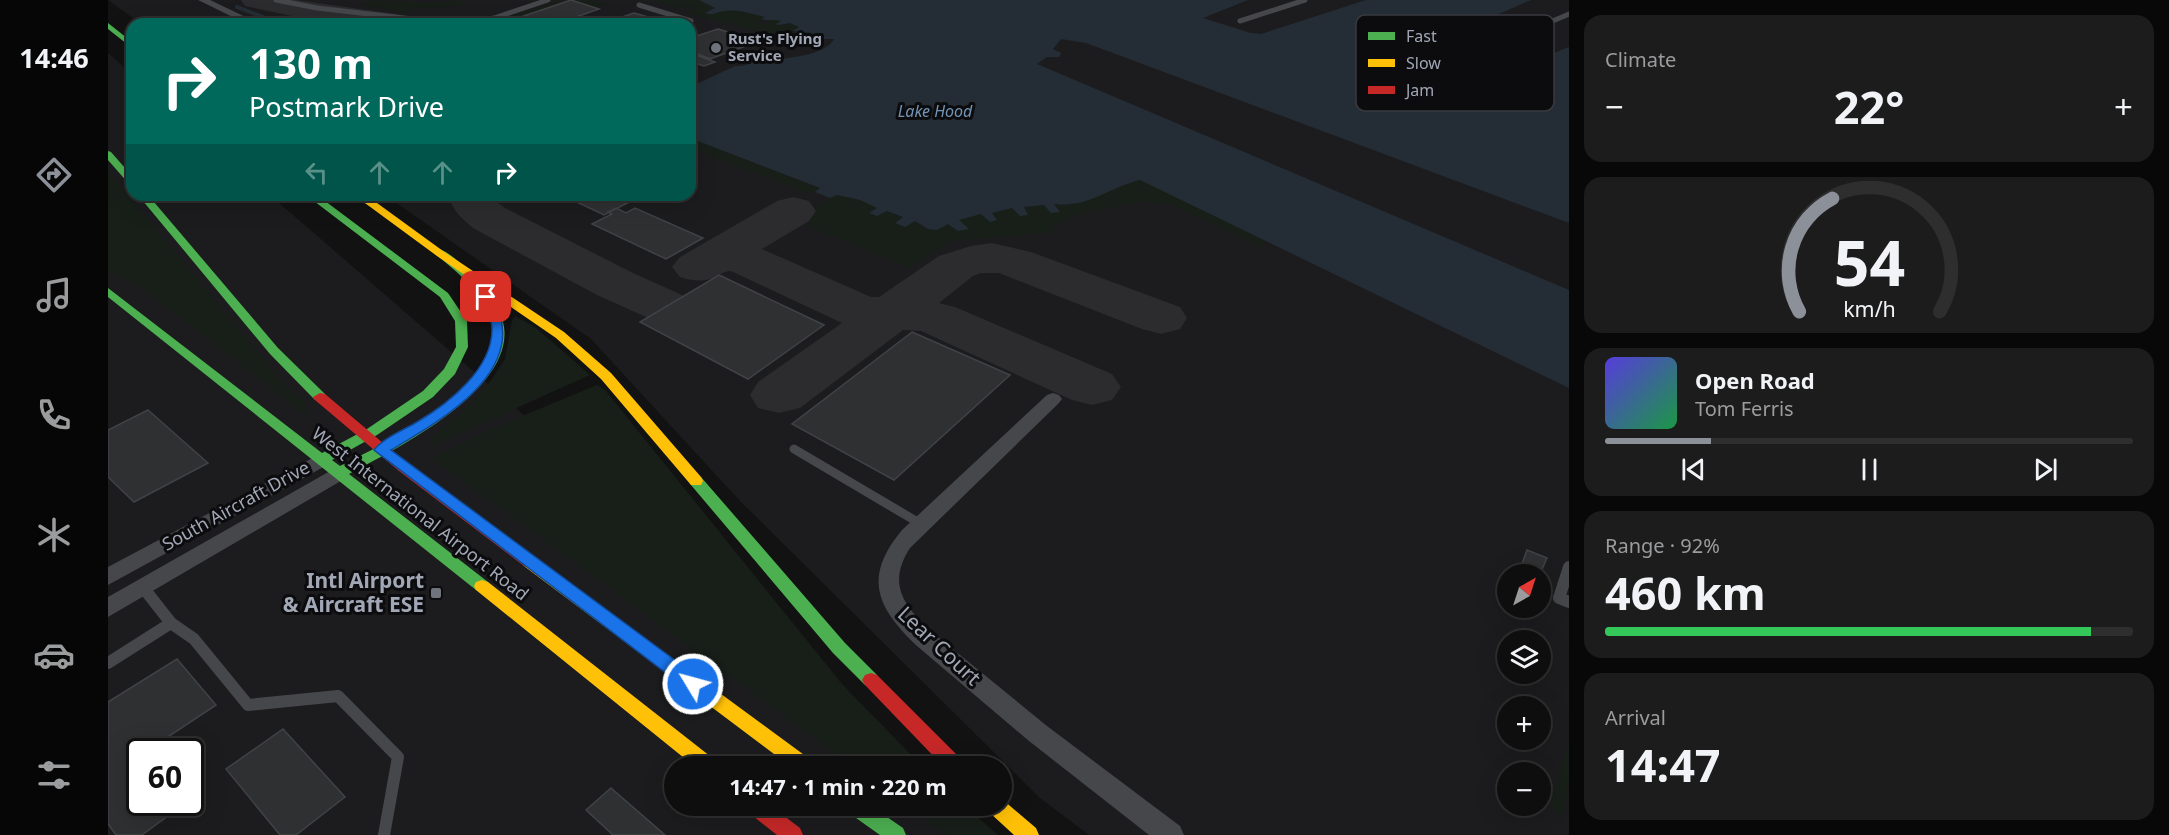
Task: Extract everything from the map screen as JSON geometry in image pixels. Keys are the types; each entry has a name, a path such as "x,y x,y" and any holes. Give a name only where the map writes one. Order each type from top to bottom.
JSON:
{"main road":[{"path":"108,23 126,33"},
{"path":"108,23 126,40"},
{"path":"108,154 126,175"},
{"name":"West International Airport Road","path":"147,201 274,351 326,403 381,450 791,756"},
{"name":"South Aircraft Drive","path":"319,201 444,296 458,311 464,328 459,356 441,383 411,408 322,459"},
{"path":"367,201 560,335 606,376 839,648 945,756"},
{"path":"339,472 421,428 456,403 481,375 496,345 497,321 490,304 469,279 441,254"},
{"name":"West International Airport Road","path":"108,291 695,756"},
{"path":"769,816 793,835"},
{"path":"870,816 896,835"},
{"path":"1008,816 1029,835"}],"street":[{"path":"203,0 242,18"},
{"name":"Lear Court","path":"1053,399 921,524 895,552 888,567 889,586 894,604 936,647 1017,718 1171,835"},
{"name":"South Aircraft Drive","path":"108,577 322,459"},
{"name":"South Aircraft Drive","path":"108,608 339,472"}],"lane":[{"path":"276,0 317,8 404,18"},
{"path":"495,18 548,0"},
{"path":"1240,21 1305,0"},
{"path":"639,5 682,18"},
{"path":"1554,20 1569,14"},
{"path":"794,449 921,524"},
{"path":"1569,567 1559,598 1569,602"},
{"path":"142,586 171,623 194,639 248,705 338,696 398,757 384,835"},
{"path":"108,663 171,623"}],"shaded area":[{"path":"108,0 1569,0 1569,835 1089,835 1040,798 1012,770 1012,756 998,756 740,501 591,339 394,201 696,201 696,18 133,18"},
{"path":"369,0 429,3 471,0 459,6 412,9 407,13 362,5"},
{"path":"560,0 571,0 526,16 529,18 506,18"},
{"path":"571,0 589,0 605,3 593,7"},
{"path":"651,0 699,0 712,5 714,10 743,12 766,17 757,23 765,25 770,23 766,21 772,18 782,21 782,26 790,23 799,27 797,32 812,32 810,37 791,40 684,12 696,10 692,7 679,8"},
{"path":"108,53 126,69 126,201 277,201 682,552 881,756 664,756 664,816 939,816 958,835 108,835"},
{"path":"696,140 821,189 810,194 696,150"},
{"path":"108,171 126,193 126,201 133,201 278,377 304,401 309,413 304,414 141,287 108,270"},
{"path":"1140,180 1268,242 1259,246 1172,205 1145,201 1073,215 1048,233 950,241 910,268 812,228 805,213 836,195 860,200 878,208 870,214 877,216 887,211 915,221 928,229 981,214 990,222 997,220 992,213 1012,208 1027,214 1023,207 1044,205 1059,211 1053,204 1080,203"},
{"path":"515,316 535,327 590,375 434,445 430,439 473,402 505,359 512,320"},
{"path":"597,385 605,390 842,684 912,756 838,756 432,458 501,425"},
{"path":"1569,739 1569,787 1562,815 1551,810 1551,802"},
{"path":"919,816 976,816 998,835 946,835"}],"water":[{"name":"Lake Hood","path":"699,0 1248,0 1203,18 1261,34 1366,0 1531,0 1496,15 1356,15 1356,111 1554,111 1554,53 1569,47 1569,223 1086,43 1061,39 1053,49 1061,53 1059,57 1047,57 1037,64 1569,290 1569,388 1140,180 1078,203 1054,204 1060,212 1051,213 1044,205 1024,207 1028,215 1020,216 1012,208 992,213 997,220 990,222 981,214 959,220 969,229 958,231 948,224 937,230 928,229 915,221 905,227 895,223 903,217 887,211 877,216 869,213 877,208 860,200 837,195 830,198 815,192 820,188 696,140 696,84 735,66 813,53 829,45 834,39 810,37 812,33 793,31 799,27 790,23 778,25 776,24 781,21 761,19 765,17 745,12 705,13 715,8"}],"building":[{"path":"571,0 599,9 573,18 524,16"},
{"path":"634,13 652,18 619,18"},
{"name":"Rust's Flying Service","path":"718,29 757,42 710,59 696,53 696,36"},
{"name":"Rust's Flying Service","path":"696,55 715,62 704,66 696,63"},
{"path":"575,201 631,201 604,215"},
{"path":"616,208 626,213 635,208 703,238 666,259 592,224 612,214 608,212"},
{"path":"719,275 824,325 748,379 640,322"},
{"path":"912,332 1010,375 894,480 792,424"},
{"path":"148,410 208,463 134,502 108,477 108,430"},
{"path":"1527,550 1547,558 1544,564 1522,564"},
{"path":"177,659 216,705 166,738 126,738 126,816 168,816 142,835 116,835 108,824 108,702"},
{"path":"283,729 345,797 296,835 280,835 226,769"},
{"path":"611,788 665,835 613,835 586,810"}],"waterway":[{"path":"237,7 265,18"}],"taxiway":[{"path":"256,0 299,10 354,18"},
{"path":"473,201 475,206 489,218 615,284 664,306"},
{"path":"697,267 793,211"},
{"path":"717,256 740,257 863,313 869,317 871,328"},
{"path":"891,314 956,266 978,259 992,258 1014,262 1161,318"},
{"path":"866,313 891,314"},
{"path":"871,328 891,314"},
{"path":"891,314 915,314 936,318 1092,387"},
{"path":"779,395 871,328"}],"traffic: fast":[{"path":"108,25 126,41"},
{"path":"108,154 126,175"},
{"path":"148,201 274,351 320,397"},
{"path":"319,201 444,295 461,321 462,347 450,371 428,394 372,432 322,459"},
{"path":"339,473 385,449 438,416 462,397 481,376 494,353 498,329 491,307 476,285 438,251"},
{"path":"108,291 482,586"},
{"path":"696,481 839,648 871,680"},
{"path":"870,816 896,835"}],"traffic: slow":[{"path":"367,201 438,251"},
{"path":"441,254 560,335 606,376 696,481"},
{"path":"530,562 791,756"},
{"path":"482,586 695,756"},
{"path":"1008,816 1029,835"}],"traffic: jam":[{"path":"320,397 404,468 530,562"},
{"path":"871,680 945,756"},
{"path":"769,816 793,835"}],"place":[{"name":"Rust's Flying Service","path":"716,48"},
{"name":"Intl Airport & Aircraft ESE","path":"436,593"}],"route":[{"path":"486,297 495,313 498,328 496,345 486,368 464,395 441,415 381,450 693,684"}]}
